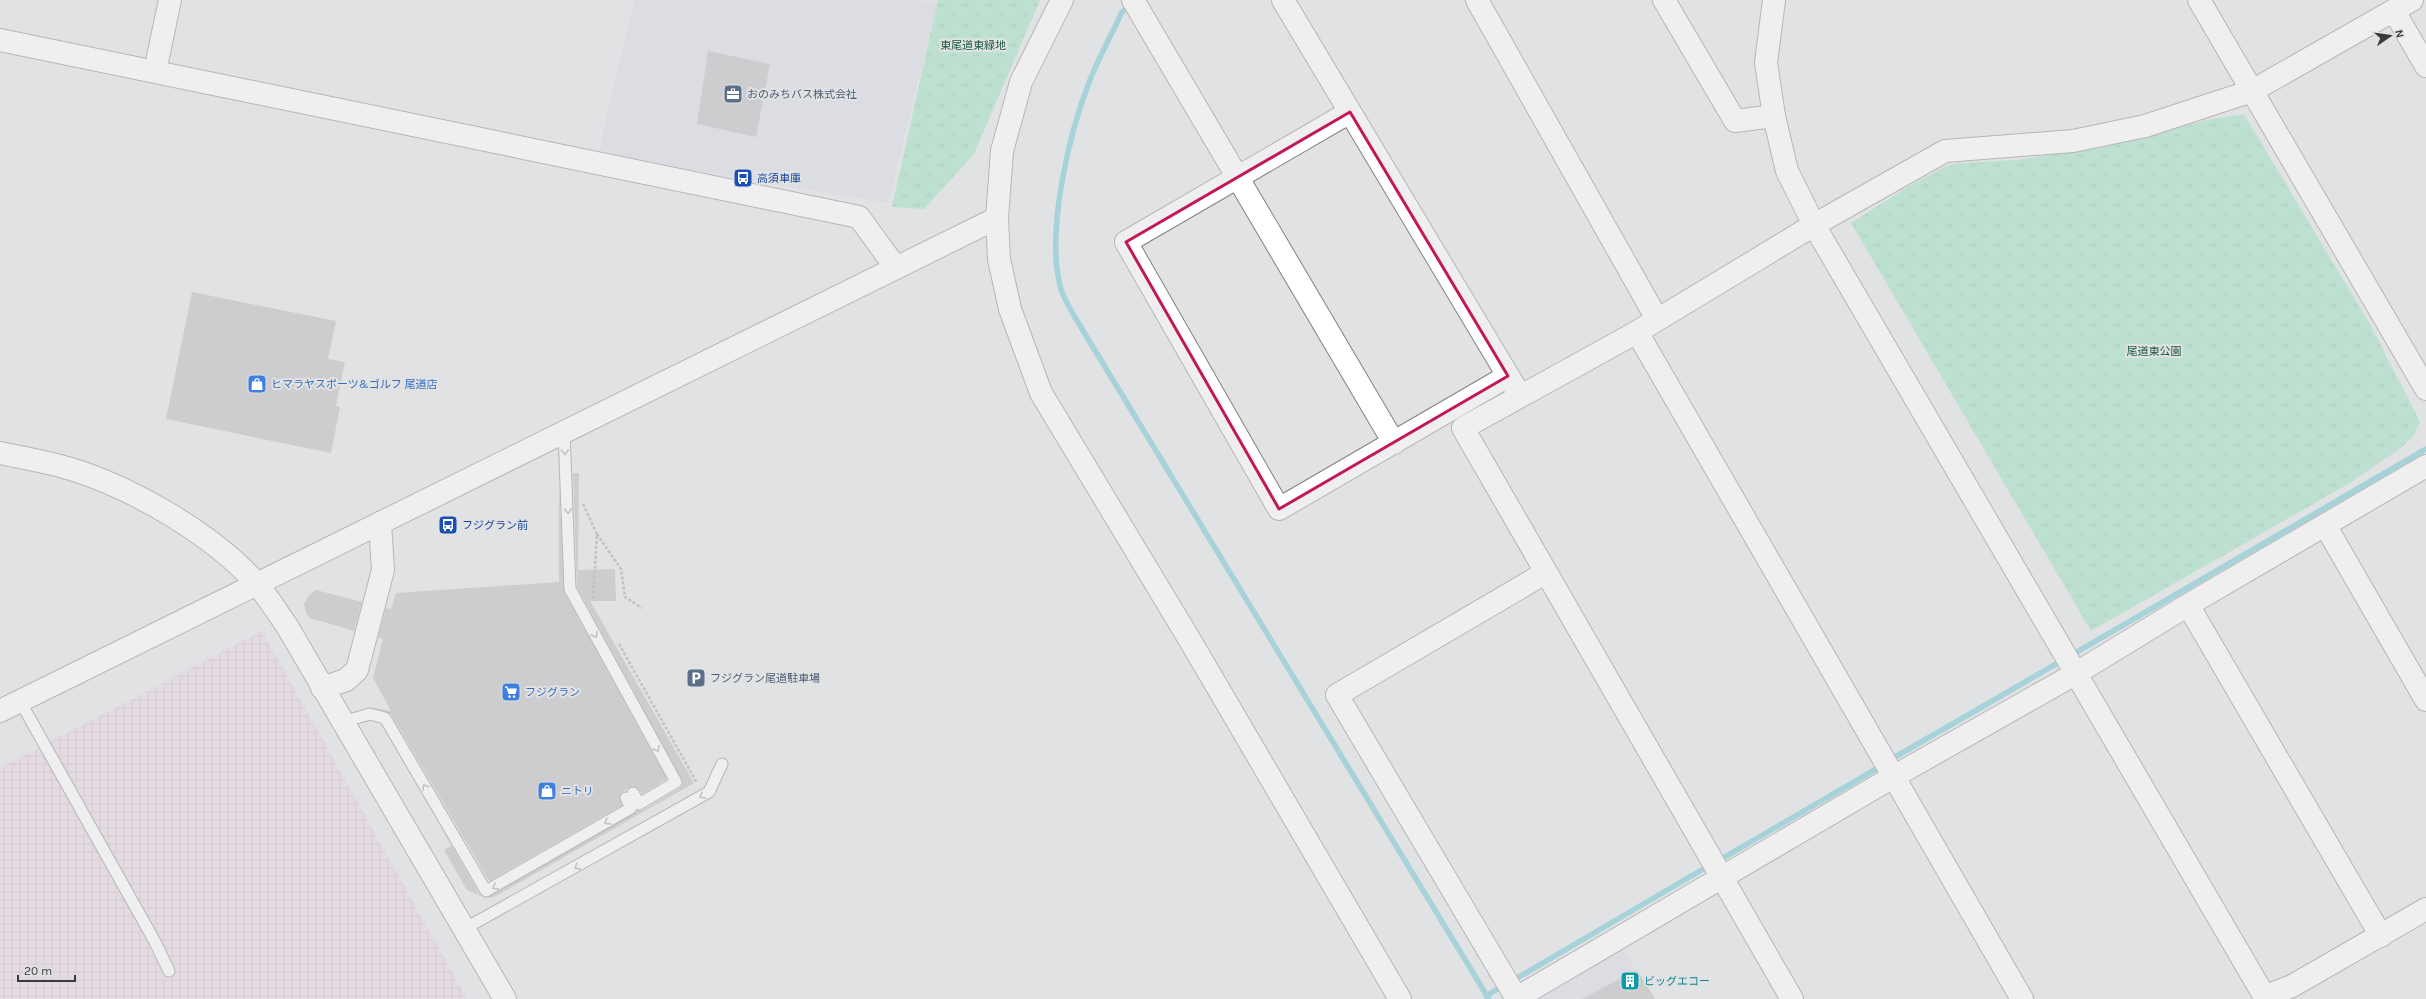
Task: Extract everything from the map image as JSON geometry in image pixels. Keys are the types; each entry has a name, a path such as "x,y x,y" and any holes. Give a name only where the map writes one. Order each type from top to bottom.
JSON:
{"street":[{"path":"155,71 170,0"},
{"path":"1062,0 1021,82 1002,151 997,218 999,259 1010,309 1041,393 1191,642 1400,999"},
{"path":"1283,0 1520,397"},
{"path":"1477,0 1657,319"},
{"path":"1664,0 1735,121 1774,116"},
{"path":"1774,0 1766,63 1774,116 1787,171 1814,225 2245,965 2266,998 2292,986 2426,909"},
{"path":"2199,0 2426,389"},
{"path":"1135,4 1394,443"},
{"path":"1792,999 1545,573 1463,428 1637,332 1814,225 1944,151 2073,141 2145,126 2252,91 2403,5 2426,66"},
{"path":"0,40 859,217 896,268"},
{"path":"1350,112 1126,242 1279,509 1508,376"},
{"path":"0,711 997,218"},
{"path":"1637,332 2022,999"},
{"path":"0,453 71,469 114,486 174,518 216,546 257,584 287,626 505,999"},
{"path":"1545,573 1337,695 1513,992 1716,868 1887,767 2069,663 2188,605 2426,466"},
{"path":"322,688 346,680 357,670 383,570 380,523"},
{"path":"2325,525 2426,700"},
{"path":"2188,605 2381,936"}],"lane":[{"path":"342,722 370,714 385,718 486,891 631,808 629,796 639,804 676,782 570,589 567,472 564,432"},
{"path":"20,701 154,940 169,971"},
{"path":"464,929 709,792 722,764"}],"path":[{"path":"582,502 597,534 621,569 625,597 642,608"},
{"path":"597,534 593,597 597,604"},
{"path":"616,638 704,795"}],"highlighted area":[{"path":"1350,112 1508,376 1279,509 1126,242"}],"shaded area":[{"name":"高須車庫","path":"634,0 938,1 888,203 598,154"},
{"path":"262,631 467,999 0,999 0,768"},
{"path":"1622,948 1655,999 1541,999"}],"green space":[{"name":"東尾道東緑地","path":"938,0 1040,0 974,154 924,209 892,207"},
{"name":"尾道東公園","path":"2244,114 2371,326 2420,422 2414,435 2402,447 2350,483 2091,631 1851,223 1906,188 1944,167 1958,163 2015,160 2105,147 2207,120"}],"building":[{"name":"おのみちバス株式会社","path":"708,51 770,64 756,137 697,124"},
{"name":"ヒマラヤスポーツ&ゴルフ 尾道店","path":"192,292 336,321 328,359 345,362 336,406 340,407 331,453 166,419"},
{"path":"573,473 579,473 578,570 615,569 616,601 590,601 694,783 494,897 487,898 637,811 643,810 680,788 683,782 577,587"},
{"name":"フジグラン","path":"559,483 564,592 667,779 642,794 636,787 629,787 620,794 622,805 489,881 391,714 370,707 391,711 373,678 383,639 378,638 386,608 391,609 396,593 559,582"},
{"path":"316,590 362,602 354,631 310,618 306,613 304,604 309,595"},
{"path":"442,829 480,895 483,897 467,890 444,850 451,846"},
{"name":"ビッグエコー","path":"1637,970 1655,999 1582,999"}],"waterway":[{"path":"1130,5 1122,12 1101,54 1082,102 1067,155 1058,213 1056,241 1057,266 1061,289 1070,309 1082,329 1489,999"},
{"path":"2070,656 2426,449"},
{"path":"1890,760 2063,660"},
{"path":"1718,861 1883,765"},
{"path":"1512,981 1710,865"},
{"path":"1486,996 1504,985"}],"place":[{"name":"おのみちバス株式会社","path":"733,94"},
{"name":"高須車庫","path":"743,178"},
{"name":"ヒマラヤスポーツ&ゴルフ 尾道店","path":"257,384"},
{"name":"フジグラン前","path":"448,525"},
{"name":"フジグラン尾道駐車場","path":"696,678"},
{"name":"フジグラン","path":"511,692"},
{"name":"ニトリ","path":"547,791"},
{"name":"ビッグエコー","path":"1630,981"}]}
